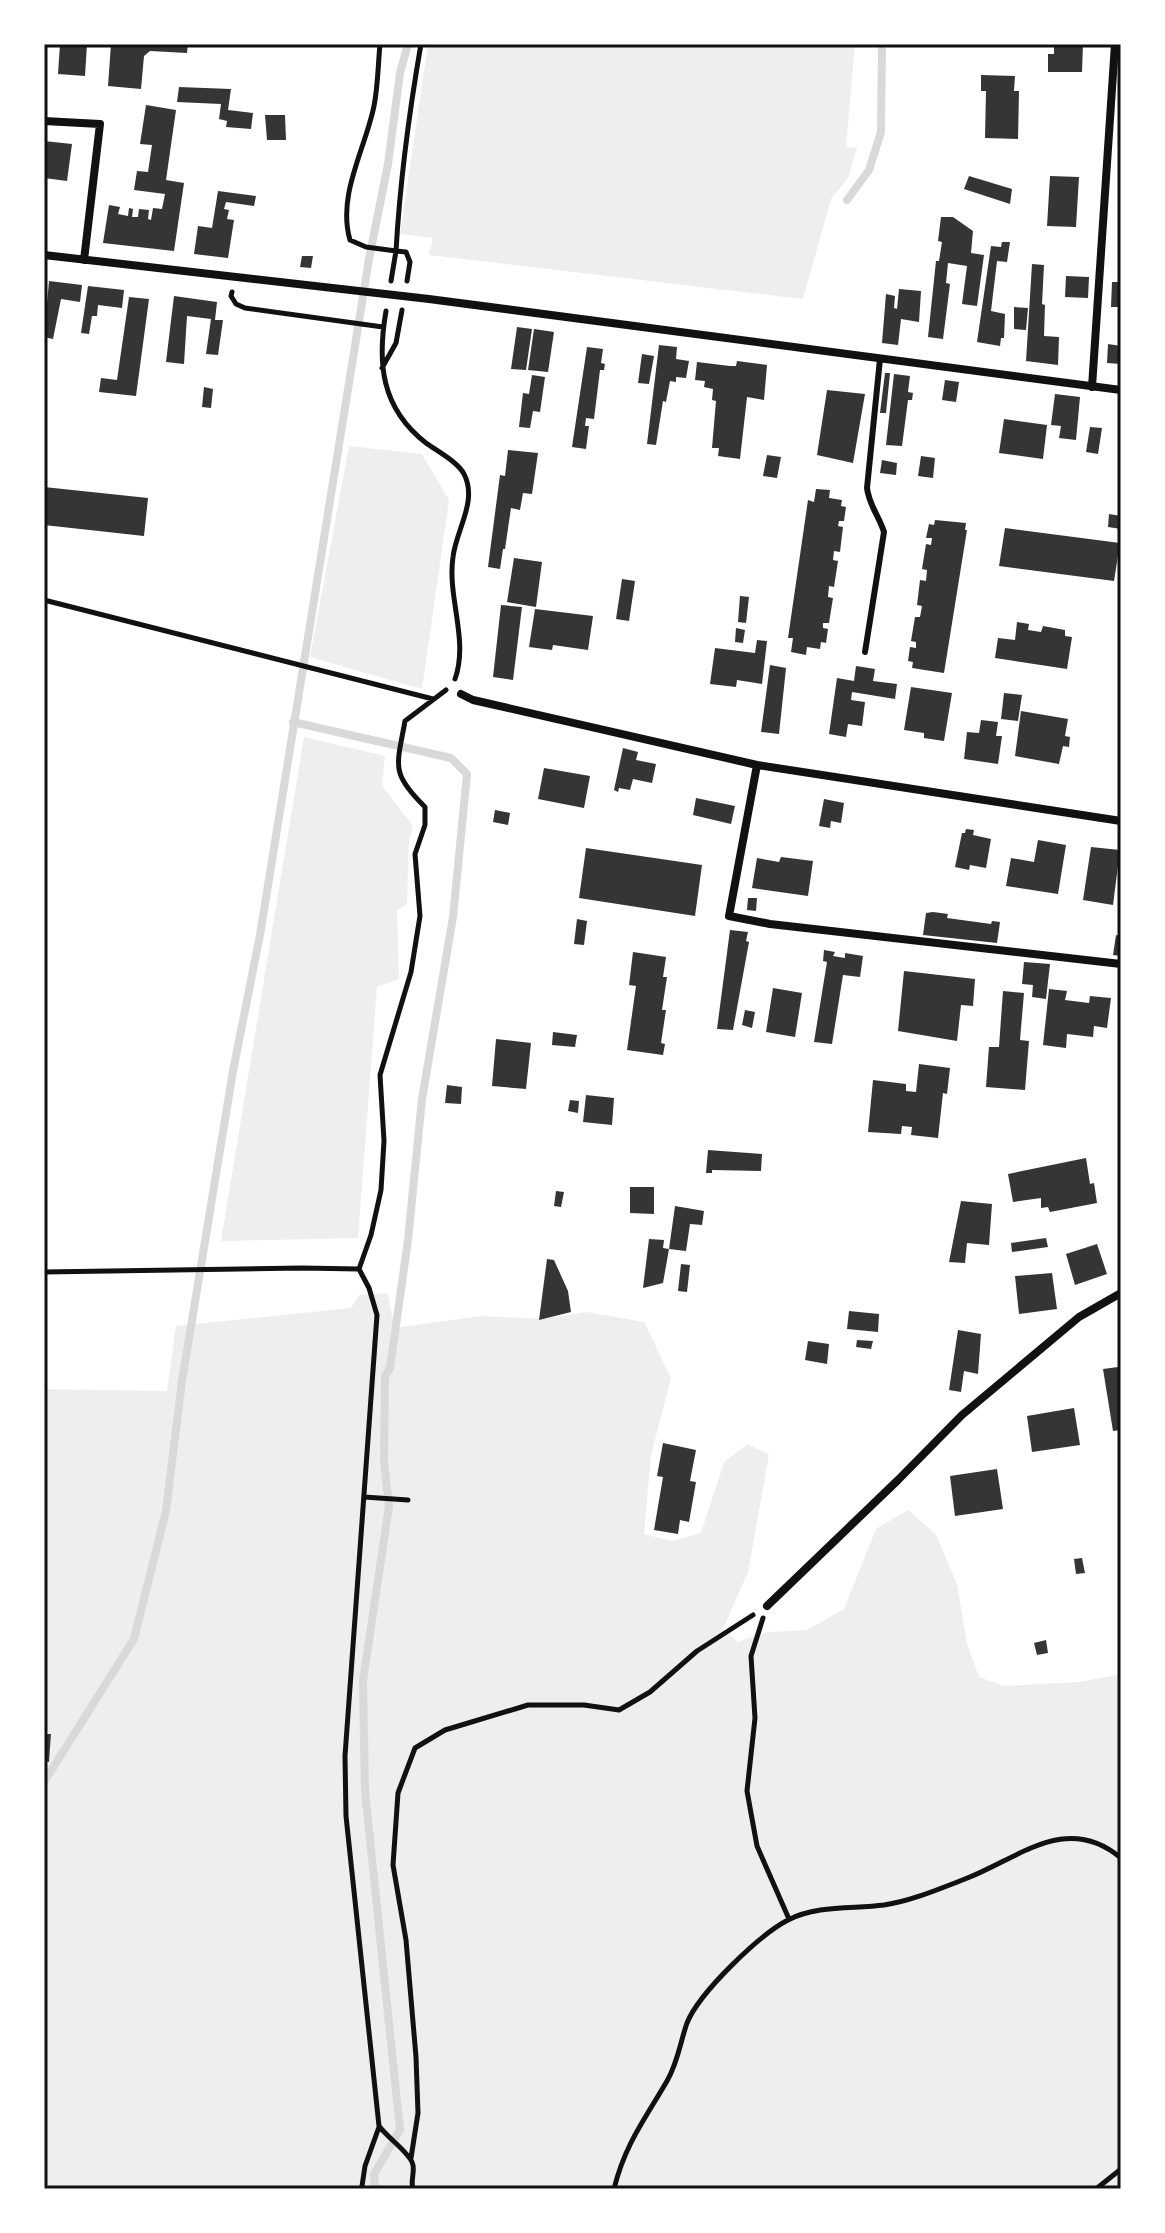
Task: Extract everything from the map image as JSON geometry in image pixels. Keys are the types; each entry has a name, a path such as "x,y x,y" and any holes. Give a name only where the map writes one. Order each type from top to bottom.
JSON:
{"street":[{"path":"1092,387 1115,44"},
{"path":"44,121 100,124 84,260"},
{"path":"44,255 388,294 1121,390"},
{"path":"461,694 473,700 757,765 1121,821"},
{"path":"757,765 729,916 770,924 1121,964"},
{"path":"767,1606 962,1415 1079,1317 1121,1293"}],"lane":[{"path":"865,652 884,532 880,519 868,502 867,488 880,359"}],"path":[{"path":"380,44 375,103 352,177 346,225 350,240 366,247 396,251"},
{"path":"362,2186 365,2166 379,2126 346,1816 345,1756 377,1315 359,1269 371,1235 381,1190 384,1117 380,1075 411,972 420,916 415,854 425,825 425,807 404,786 397,764 398,756 405,721 446,690 457,676 459,635 452,583 453,555 469,494 464,472 410,430 390,395 381,369 380,344 396,251 409,112 421,44"},
{"path":"234,277 231,296 236,304 245,308 383,327"},
{"path":"44,600 433,699"},
{"path":"44,1272 359,1269"},
{"path":"364,1497 408,1500"},
{"path":"767,1606 751,1656 755,1718 747,1791 757,1846 789,1919"},
{"path":"413,2189 414,2167 411,2159 418,2113 416,2057 406,1940 393,1865 398,1793 415,1748 445,1730 528,1705 584,1705 619,1710 650,1692 697,1651 767,1606"},
{"path":"614,2189 623,2156 679,2057 688,2022 702,1999 746,1952 789,1919 815,1910 886,1904 943,1888 1027,1849 1058,1839 1077,1837 1097,1843 1121,1858"},
{"path":"379,2126 411,2159"},
{"path":"1096,2189 1121,2169"}],"shaded area":[{"path":"428,44 855,44 846,147 857,148 848,178 831,199 803,299 429,255 433,238 400,234"},
{"path":"349,446 422,454 449,500 422,689 310,657"},
{"path":"304,737 385,756 382,786 413,826 409,841 407,904 397,910 399,979 377,987 358,1238 221,1241"},
{"path":"388,1293 394,1328 482,1316 542,1319 587,1312 644,1322 671,1378 651,1455 644,1534 671,1541 701,1533 724,1462 748,1444 769,1455 748,1572 723,1629 738,1642 767,1632 807,1630 844,1609 876,1529 908,1510 936,1535 957,1584 967,1644 979,1677 1004,1686 1080,1682 1121,1674 1121,2182 1113,2189 44,2189 44,1768 51,1746 44,1724 44,1389 167,1391 176,1326 351,1308 359,1295"}],"building":[{"path":"60,44 87,44 85,76 58,74"},
{"path":"111,44 188,44 187,53 150,51 144,56 141,89 108,86"},
{"path":"1054,44 1083,44 1082,72 1048,72 1048,54 1054,54"},
{"path":"981,75 1015,76 1014,91 1019,91 1018,139 985,138 986,91 981,91"},
{"path":"179,87 231,89 228,110 253,113 251,129 226,127 227,121 219,119 221,104 177,102"},
{"path":"146,105 176,110 166,180 184,183 174,251 103,243 109,205 120,207 118,214 128,216 129,208 133,209 132,217 138,217 139,209 149,210 148,219 151,220 153,208 162,209 165,194 134,190 137,171 148,172 152,145 140,144"},
{"path":"265,115 285,115 286,140 267,140"},
{"path":"44,141 72,144 67,181 44,178"},
{"path":"969,176 1012,189 1010,204 964,189"},
{"path":"1050,176 1079,177 1076,227 1047,226"},
{"path":"218,191 256,196 254,206 226,202 224,209 229,210 227,219 234,220 228,258 194,254 198,226 212,228"},
{"path":"941,217 953,217 973,231 971,253 984,255 977,306 962,304 967,266 948,263 946,283 950,284 943,339 928,337 936,261 939,261 942,242 938,241"},
{"path":"1002,242 1010,242 1007,262 997,261 991,311 1005,314 1004,338 1001,338 1000,346 977,342 991,246 1001,247"},
{"path":"302,256 313,256 311,268 300,267"},
{"path":"1032,264 1044,265 1044,336 1059,337 1058,365 1026,361"},
{"path":"1066,276 1089,277 1088,298 1065,297"},
{"path":"49,281 82,285 80,302 61,299 53,339 44,337"},
{"path":"1112,282 1121,282 1121,307 1111,307"},
{"path":"88,286 124,290 122,308 98,305 97,316 92,316 89,334 81,333"},
{"path":"899,289 921,291 919,322 901,319 898,345 882,343 886,294 895,296 894,308 897,309"},
{"path":"174,296 217,302 215,320 223,320 218,355 206,354 211,319 187,316 184,364 166,362"},
{"path":"129,297 149,299 136,396 99,392 101,378 117,380"},
{"path":"1014,307 1028,308 1026,330 1014,329"},
{"path":"517,327 532,329 526,370 511,369"},
{"path":"534,329 554,332 548,372 528,370"},
{"path":"1108,344 1121,346 1121,364 1107,363"},
{"path":"659,345 677,347 676,359 689,361 686,378 676,377 676,382 670,381 666,402 663,401 656,445 647,444"},
{"path":"587,347 603,349 601,363 605,364 604,370 600,370 594,419 586,418 585,426 589,426 586,449 572,447"},
{"path":"642,354 654,356 649,384 638,383"},
{"path":"737,361 767,365 764,400 747,397 740,459 718,456 719,448 712,448 716,401 712,400 713,389 704,387 705,381 695,380 697,362 736,366"},
{"path":"885,373 890,373 886,413 880,413"},
{"path":"894,374 910,376 908,392 913,393 912,400 908,400 902,446 886,445"},
{"path":"532,375 545,377 540,412 533,411 530,428 519,427 523,393 529,394"},
{"path":"945,380 959,382 956,402 942,400"},
{"path":"204,387 213,389 211,408 202,407"},
{"path":"827,390 865,394 853,463 817,455"},
{"path":"1055,394 1080,397 1076,440 1059,438 1061,426 1051,425"},
{"path":"1004,419 1047,425 1043,459 999,453"},
{"path":"1090,427 1102,428 1098,454 1086,452"},
{"path":"508,450 538,453 532,494 523,493 520,510 511,508 500,569 488,567 500,475 505,476"},
{"path":"767,455 781,457 777,478 763,476"},
{"path":"921,456 935,458 933,478 918,476"},
{"path":"882,460 897,463 896,475 880,473"},
{"path":"44,487 148,498 144,536 44,525"},
{"path":"816,489 830,490 829,498 842,500 841,506 846,507 844,521 839,521 838,526 843,527 840,552 834,551 833,560 838,561 834,587 829,586 828,597 833,598 829,623 823,623 823,628 828,629 826,643 821,642 820,649 807,647 806,655 791,652 793,638 788,638 808,500 814,502"},
{"path":"1109,514 1121,516 1121,529 1108,527"},
{"path":"935,520 966,523 967,530 944,673 912,668 913,662 908,661 910,647 916,648 916,642 911,641 915,617 920,617 922,606 917,605 920,580 926,581 927,570 922,569 926,544 931,545 932,538 926,538 929,524 934,525"},
{"path":"1005,528 1120,543 1114,581 999,566"},
{"path":"514,558 542,562 536,607 507,602"},
{"path":"622,579 635,581 629,621 616,619"},
{"path":"740,596 749,597 746,623 738,622"},
{"path":"501,605 522,607 513,680 493,677"},
{"path":"535,609 593,616 588,650 553,645 552,650 529,647"},
{"path":"1017,622 1029,624 1028,630 1041,632 1043,626 1065,630 1065,636 1072,637 1067,669 995,658 998,638 1015,640"},
{"path":"736,628 745,630 743,643 735,642"},
{"path":"757,640 767,641 762,684 737,680 736,687 710,684 715,648 755,653"},
{"path":"770,665 786,668 779,734 761,732"},
{"path":"856,666 875,669 873,681 897,684 895,699 852,692 851,700 865,702 862,726 848,724 846,737 829,734 837,678 854,681"},
{"path":"911,687 952,693 944,741 924,738 924,733 904,730"},
{"path":"1004,693 1022,695 1018,721 1001,719"},
{"path":"1021,711 1068,719 1065,736 1070,737 1069,747 1063,746 1059,764 1015,756"},
{"path":"981,720 998,722 996,736 1002,736 998,764 964,759 967,732 979,733"},
{"path":"623,748 638,752 636,760 656,764 652,783 633,779 630,790 614,790"},
{"path":"544,768 590,776 584,808 538,799"},
{"path":"696,798 735,806 731,824 693,815"},
{"path":"824,799 844,803 841,823 831,821 830,828 819,826"},
{"path":"495,810 510,813 508,825 493,822"},
{"path":"966,829 974,830 973,835 991,839 986,868 970,865 969,870 955,867 962,833"},
{"path":"1038,840 1066,845 1058,894 1006,886 1011,858 1034,862"},
{"path":"1091,847 1120,850 1113,905 1083,900"},
{"path":"586,848 702,865 695,916 579,898"},
{"path":"781,857 813,861 808,896 752,888 757,858 779,862"},
{"path":"748,898 757,898 756,911 747,910"},
{"path":"926,913 948,914 947,918 991,924 992,921 1000,922 997,943 923,935"},
{"path":"577,919 587,921 584,945 574,944"},
{"path":"730,930 748,932 746,941 749,942 733,1030 717,1029"},
{"path":"1116,935 1121,936 1121,956 1113,955"},
{"path":"824,950 835,952 833,956 845,958 845,953 863,956 860,977 843,975 832,1044 814,1042 827,962 823,961"},
{"path":"633,952 666,957 663,1055 627,1050 636,986 629,985"},
{"path":"1024,962 1050,964 1046,999 1032,997 1033,985 1022,984"},
{"path":"904,971 975,979 973,1006 961,1005 957,1041 898,1031"},
{"path":"773,988 802,993 795,1037 766,1032"},
{"path":"1049,989 1067,991 1065,1000 1089,1003 1090,996 1111,998 1107,1028 1094,1026 1093,1037 1067,1034 1066,1048 1043,1045"},
{"path":"1003,991 1024,993 1020,1040 1029,1041 1025,1090 986,1087 989,1047 999,1047"},
{"path":"745,1010 755,1012 752,1028 742,1025"},
{"path":"553,1032 577,1035 575,1047 552,1045"},
{"path":"496,1039 531,1043 526,1089 492,1086"},
{"path":"919,1064 950,1068 947,1094 943,1093 938,1138 911,1135 912,1127 902,1126 901,1134 868,1132 873,1080 906,1084 906,1091 916,1092"},
{"path":"447,1085 462,1087 461,1104 445,1103"},
{"path":"586,1095 614,1098 612,1125 583,1122"},
{"path":"570,1100 579,1101 578,1113 568,1111"},
{"path":"708,1150 762,1154 761,1171 712,1170 712,1173 706,1173"},
{"path":"1086,1158 1097,1203 1050,1212 1048,1207 1041,1208 1041,1198 1013,1202 1008,1174"},
{"path":"630,1187 654,1187 654,1214 630,1213"},
{"path":"556,1191 564,1192 561,1207 554,1206"},
{"path":"961,1201 992,1204 989,1245 967,1243 965,1263 949,1262"},
{"path":"675,1206 704,1211 702,1225 690,1224 686,1251 669,1249"},
{"path":"1046,1238 1048,1247 1012,1252 1011,1243"},
{"path":"649,1239 664,1240 663,1248 669,1249 663,1283 643,1288"},
{"path":"1097,1244 1107,1274 1075,1285 1066,1254"},
{"path":"547,1259 554,1260 568,1291 571,1312 539,1320"},
{"path":"681,1264 690,1265 687,1292 678,1291"},
{"path":"1052,1273 1057,1309 1019,1314 1015,1276"},
{"path":"849,1311 879,1314 878,1332 847,1329"},
{"path":"958,1330 981,1334 978,1374 964,1371 961,1392 949,1390"},
{"path":"857,1340 873,1341 871,1349 856,1347"},
{"path":"808,1341 829,1344 827,1364 805,1360"},
{"path":"1118,1362 1121,1362 1121,1430 1113,1431 1103,1369 1118,1367"},
{"path":"1074,1408 1080,1445 1032,1452 1027,1416"},
{"path":"663,1443 696,1450 690,1481 696,1482 689,1522 680,1520 678,1534 654,1530 663,1477 657,1476"},
{"path":"997,1469 1003,1509 955,1516 950,1476"},
{"path":"1082,1558 1085,1573 1076,1574 1074,1559"},
{"path":"1046,1640 1048,1653 1037,1655 1034,1643"},
{"path":"44,1734 51,1734 49,1762 44,1761"}],"waterway":[{"path":"44,1782 134,1639 166,1511 182,1381 233,1071 260,935 369,259 388,164 400,73 408,44"},
{"path":"847,200 869,170 881,132 882,44"},
{"path":"293,722 451,758 467,774 453,917 422,1099 408,1240 390,1368 385,1376 384,1462 389,1506 363,1681 365,1791 400,2130 374,2174 375,2189"}]}
